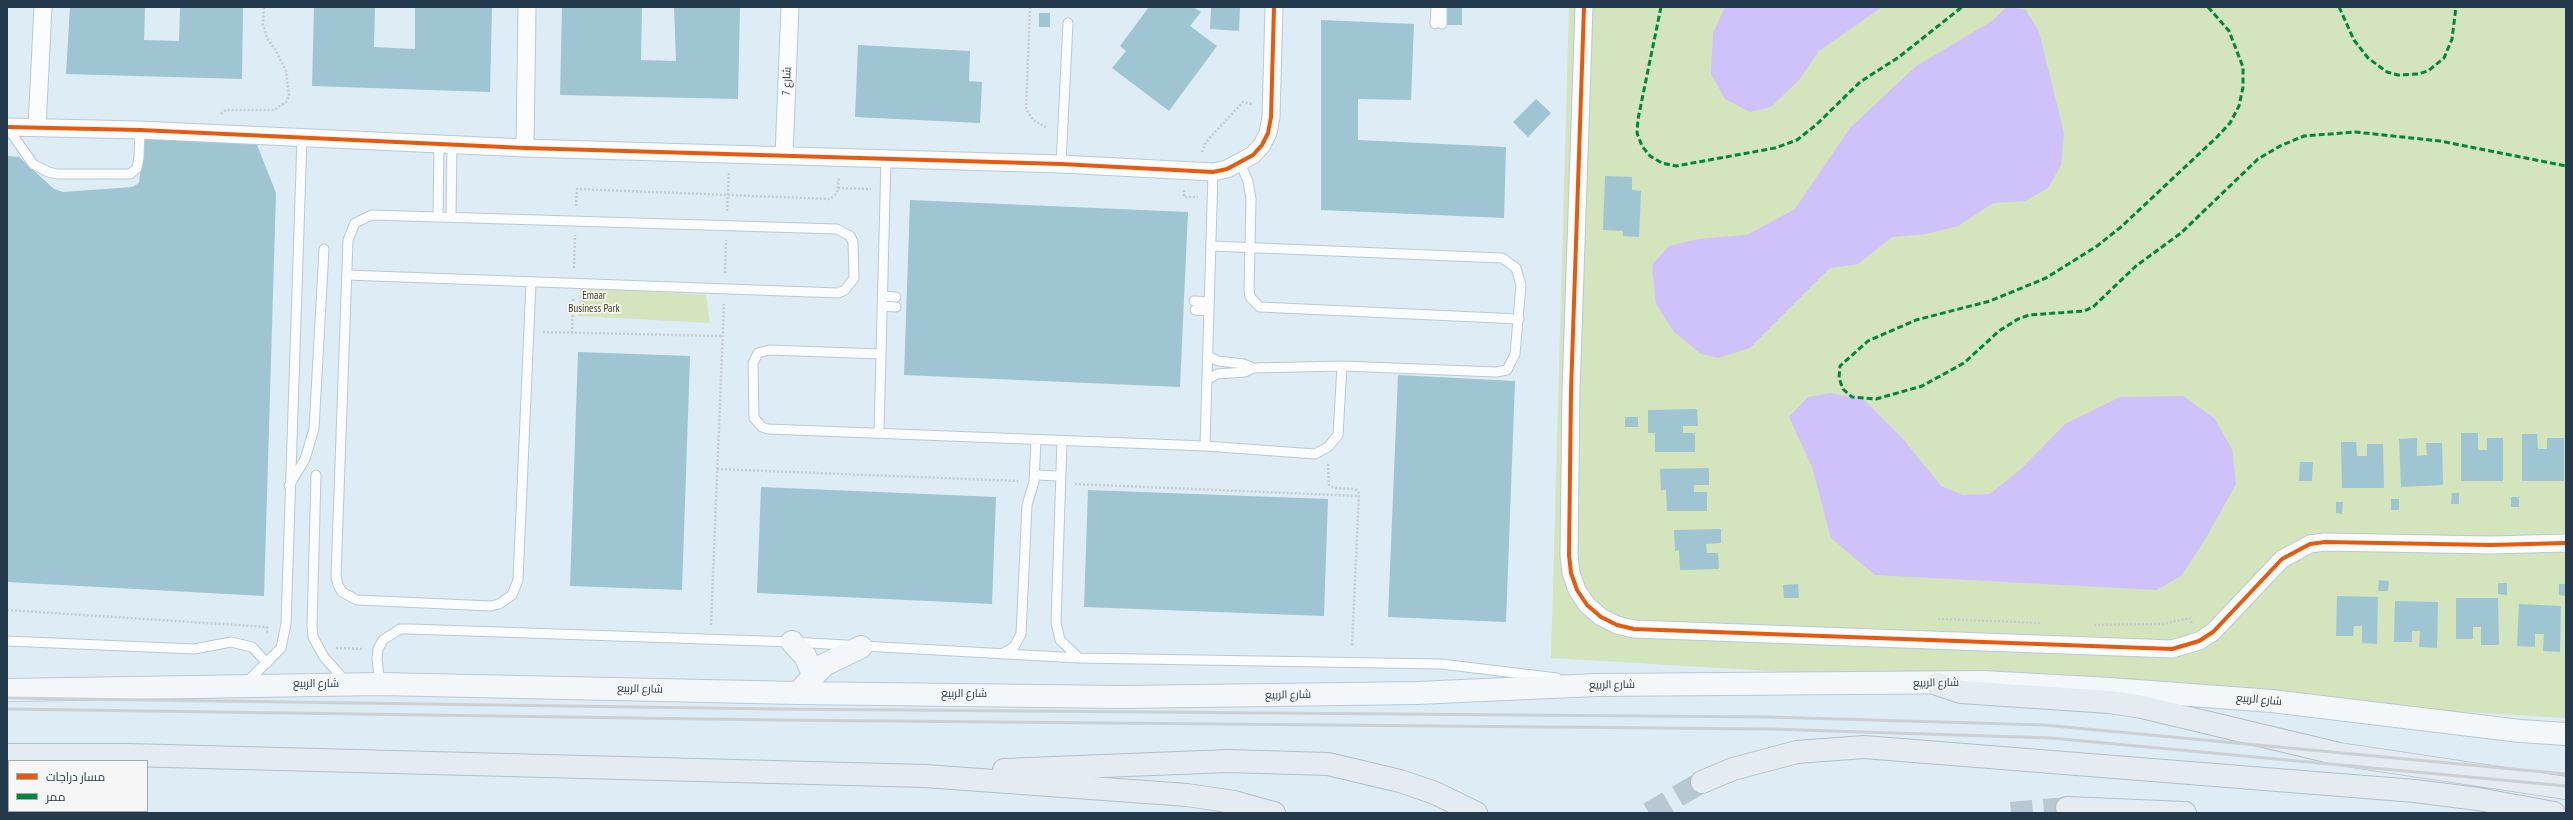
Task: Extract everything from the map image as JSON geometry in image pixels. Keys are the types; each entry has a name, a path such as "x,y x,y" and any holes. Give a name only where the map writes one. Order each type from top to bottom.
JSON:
{"highway":[{"path":"1937,684 1949,689 1967,693 2109,702 2135,706 2339,754 2566,788"},
{"path":"1702,782 1733,769 1797,752 1864,747 2415,791 2478,799 2554,813"},
{"path":"7,755 128,755 925,776 1187,795 1234,802 1274,813"},
{"path":"925,776 1060,767 1228,761 1328,764 1400,781 1435,793 1476,813"},
{"path":"2067,808 2185,813"}],"main road":[{"path":"792,642 806,656 813,674"},
{"path":"798,693 813,674 835,658 861,646"},
{"name":"شارع الربيع","path":"7,690 244,684 380,684 798,693 1122,697 1417,693 1596,685 1937,684 1983,682 2225,697 2318,706 2520,731 2566,734"}],"street":[{"path":"37,127 43,7"},
{"path":"525,148 527,7"},
{"name":"شارع 7","path":"784,155 790,7"},
{"path":"7,127 140,130 525,148 1061,164 1213,172 1240,164 1253,155 1262,145 1268,133 1272,110 1274,7"},
{"path":"1584,7 1571,391 1570,573 1577,590 1587,605 1601,617 1617,625 1634,629 2158,649 2186,646 2199,641 2226,621 2282,559 2310,544 2325,542 2491,544 2566,543"}],"lane":[{"path":"1436,7 1438,24 1442,7"},
{"path":"1061,164 1068,22"},
{"path":"7,127 33,164 57,174 130,174 137,168 140,130"},
{"path":"244,684 281,648 285,635 302,138"},
{"path":"438,217 446,145"},
{"path":"446,145 451,217"},
{"path":"879,433 886,158"},
{"path":"1240,164 1248,181 1251,199 1249,290 1250,297 1260,307 1519,319"},
{"path":"1205,446 1213,172"},
{"path":"347,275 838,293 845,290 854,278 853,242 844,232 837,229 451,217 372,215 363,217 350,231 347,275 336,576 342,592 357,600 491,606 499,604 512,595 518,580 531,282"},
{"path":"1208,356 1218,361 1244,364 1253,368 1342,366 1496,372 1507,370 1515,354 1519,319 1520,276 1510,262 1502,258 1211,246"},
{"path":"289,486 305,458 314,429 324,249"},
{"path":"882,296 896,297"},
{"path":"882,306 896,307"},
{"path":"1194,306 1209,306"},
{"path":"881,354 763,350 758,353 752,364 752,412 754,418 762,427 1036,440 1205,446 1315,454 1328,448 1338,435 1342,366"},
{"path":"1207,380 1217,374 1245,372 1253,368"},
{"path":"1002,654 1014,647 1021,634 1027,500 1035,475 1036,440"},
{"path":"1062,441 1056,623 1060,640 1079,658"},
{"path":"316,475 312,626 313,637 324,657 348,684"},
{"path":"1035,475 1060,476"},
{"path":"380,684 378,649 383,640 400,629 792,642 1079,658 1449,665 1534,674 1596,685"},
{"path":"7,641 194,649 231,642 252,647 267,663"}],"path":[{"path":"220,134 220,115 226,110 274,110 286,102 289,95 286,71 279,54 267,38 263,25 264,7"},
{"path":"1030,7 1026,109 1039,124 1045,128 1063,128"},
{"path":"710,639 725,289 729,153"},
{"path":"838,188 885,190"},
{"path":"529,332 723,336"},
{"path":"1328,448 1327,479 1329,485 1334,488 1355,489 1360,496 1351,662"},
{"path":"7,610 267,627 267,640"},
{"path":"2087,625 2162,624 2190,618 2199,641"},
{"path":"1933,619 2048,623"}],"green space":[{"path":"1569,7 2566,7 2566,718 1551,658"},
{"name":"Emaar Business Park","path":"581,287 706,295 710,323 578,316"}],"shaded area":[{"path":"1725,7 1882,7 1819,51 1799,80 1771,107 1750,112 1725,99 1711,74 1713,33"},
{"path":"2006,7 2026,10 2039,32 2064,133 2061,165 2048,188 2025,201 1993,203 1958,226 1926,234 1892,237 1858,264 1830,268 1750,348 1718,358 1701,354 1674,332 1656,304 1652,265 1669,246 1698,239 1747,235 1795,209 1850,128 1915,67 1992,21"},
{"path":"1831,393 1864,400 1903,439 1941,486 1963,495 1990,494 2021,469 2065,424 2120,397 2183,396 2214,418 2232,449 2236,484 2207,536 2182,575 2157,590 1875,575 1831,538 1812,467 1789,417 1808,397"}],"building":[{"path":"70,7 145,7 144,40 179,41 180,7 243,7 242,79 66,74"},
{"path":"314,7 375,7 374,47 415,49 415,7 492,7 490,92 312,86"},
{"path":"562,7 642,7 641,60 676,61 674,7 740,7 738,99 560,95"},
{"path":"1149,7 1193,7 1201,12 1190,26 1217,46 1169,111 1112,68 1126,51 1120,46"},
{"path":"1211,7 1240,7 1239,31 1210,29"},
{"path":"1447,7 1462,7 1462,25 1447,25"},
{"path":"1039,13 1050,13 1050,27 1039,27"},
{"path":"1321,20 1414,24 1411,100 1358,99 1358,140 1506,147 1504,218 1321,210"},
{"path":"858,45 970,51 969,81 982,82 980,123 855,117"},
{"path":"1536,99 1551,113 1528,137 1513,122"},
{"path":"144,135 254,137 276,193 264,596 7,582 7,156 19,157 54,189 63,192 132,187 139,183"},
{"path":"1605,176 1632,177 1632,190 1641,191 1639,237 1623,236 1623,231 1603,230"},
{"path":"910,200 1188,212 1180,387 904,375"},
{"path":"578,352 690,356 682,590 570,586"},
{"path":"1398,375 1515,381 1506,622 1388,617"},
{"path":"1697,409 1698,426 1683,426 1683,433 1695,433 1695,452 1655,452 1655,433 1648,433 1648,410"},
{"path":"1625,417 1638,417 1638,427 1625,427"},
{"path":"2461,433 2478,433 2478,450 2487,450 2487,438 2503,438 2503,481 2461,481"},
{"path":"2522,434 2537,434 2538,449 2547,449 2547,438 2564,438 2564,481 2522,481"},
{"path":"2417,438 2417,456 2427,455 2426,443 2442,443 2443,485 2401,487 2399,439"},
{"path":"2341,442 2356,442 2357,456 2367,456 2367,444 2383,444 2384,488 2342,488"},
{"path":"2300,462 2313,462 2312,481 2299,481"},
{"path":"1709,468 1709,485 1694,485 1694,492 1707,492 1707,511 1667,511 1666,490 1661,490 1660,469"},
{"path":"761,487 996,497 992,604 757,593"},
{"path":"1088,490 1328,499 1324,616 1084,607"},
{"path":"2452,493 2459,493 2459,504 2451,504"},
{"path":"2511,497 2519,497 2519,507 2511,507"},
{"path":"2391,499 2399,499 2399,510 2391,510"},
{"path":"2336,502 2343,502 2342,514 2336,513"},
{"path":"1721,529 1721,543 1706,544 1707,553 1718,553 1719,569 1680,570 1679,550 1675,551 1674,530"},
{"path":"2379,580 2389,581 2388,591 2378,591"},
{"path":"2498,583 2507,583 2507,595 2498,594"},
{"path":"1798,584 1799,598 1784,598 1783,585"},
{"path":"2559,584 2566,584 2566,596 2559,595"},
{"path":"2337,596 2378,597 2377,644 2362,643 2362,626 2354,626 2353,636 2336,636"},
{"path":"2456,598 2498,598 2499,645 2481,645 2481,627 2473,627 2473,639 2456,639"},
{"path":"2395,601 2438,602 2437,648 2419,647 2420,631 2412,631 2412,642 2394,642"},
{"path":"2519,604 2561,606 2560,652 2543,651 2544,634 2535,634 2535,647 2517,646"}],"tunnel":[{"path":"1649,813 1702,782"},
{"path":"2011,813 2067,808"}],"railway":[{"path":"7,698 776,709 1769,717 2044,725 2566,774"},
{"path":"7,709 776,720 1769,729 2051,738 2566,786"}],"marked path":[{"path":"1661,7 1638,119 1637,133 1642,146 1650,156 1662,163 1676,166 1775,148 1797,140 1816,125 1860,82 1899,57 1962,7"},
{"path":"2208,7 2229,31 2243,67 2243,87 2239,106 2230,123 2217,137 2121,227 2097,246 2046,278 1990,301 1916,320 1868,341 1840,366 1839,378 1843,389 1852,397 1876,399 1922,386 1964,363 1999,331 2018,319 2029,315 2084,311 2093,307 2136,266 2181,233 2258,159 2280,146 2304,136 2355,132 2440,141 2566,166"},
{"path":"2339,7 2354,40 2368,58 2387,72 2398,75 2418,74 2428,71 2444,58 2452,39 2456,7"}],"cycle path":[{"path":"7,127 140,130 525,148 1061,164 1213,172 1227,169 1253,155 1262,145 1268,133 1271,117 1274,7"},
{"path":"1584,7 1571,391 1569,555 1571,573 1577,590 1587,605 1601,617 1617,625 1634,629 2172,649 2199,641 2213,632 2282,559 2310,544 2325,542 2491,545 2566,543"}]}
